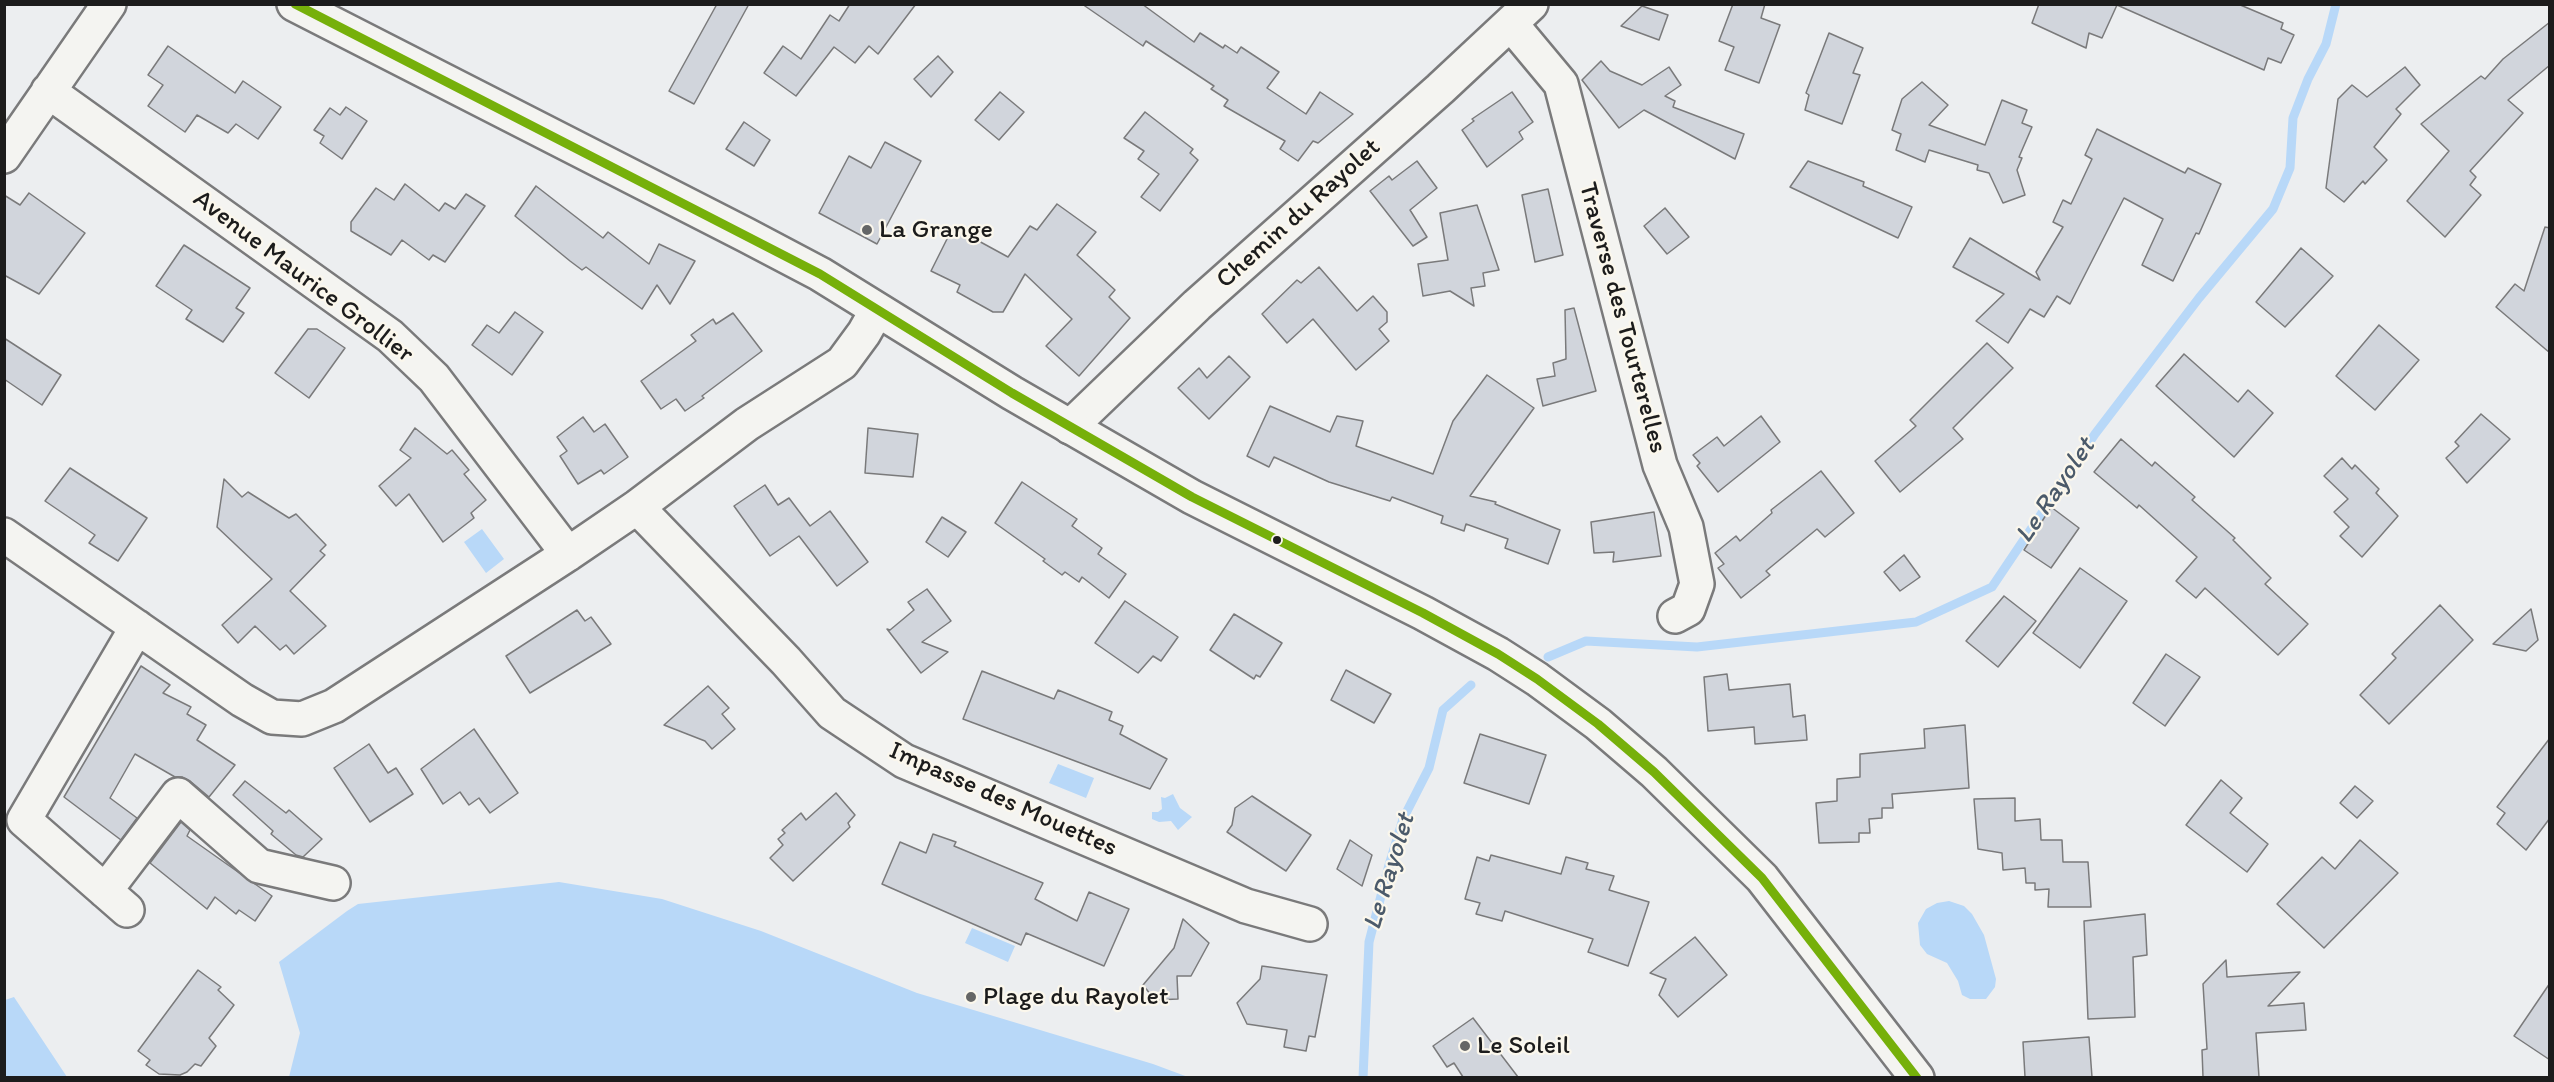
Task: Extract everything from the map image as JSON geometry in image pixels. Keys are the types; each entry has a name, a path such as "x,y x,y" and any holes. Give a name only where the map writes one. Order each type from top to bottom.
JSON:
{"street":[{"path":"4,156 109,4"},
{"path":"294,4 820,274 1070,427 1192,497 1423,613 1498,654 1536,679 1598,724 1654,772 1762,878 1917,1077"},
{"name":"Chemin du Rayolet","path":"1070,427 1197,305 1525,10"},
{"name":"Traverse des Tourterelles","path":"1525,10 1561,84 1660,465 1686,527 1697,584 1688,609 1675,616"},
{"name":"Avenue Maurice Grollier","path":"48,92 390,336 434,378 568,554"},
{"path":"4,534 242,700 272,717 302,719 334,706 568,554 637,507 747,424 842,363 864,333 877,310"},
{"name":"Impasse des Mouettes","path":"637,507 786,661 832,713 904,761 1246,906 1310,924"},
{"path":"137,627 24,820 116,900 178,795 260,866 333,883"}],"water":[{"path":"482,529 504,559 486,573 464,542"},
{"path":"1058,764 1094,778 1086,798 1049,783"},
{"path":"1173,794 1180,808 1192,817 1178,830 1171,821 1159,822 1152,819 1152,812 1162,809 1161,797 1165,798"},
{"path":"559,882 662,899 761,931 917,993 1153,1064 1188,1077 289,1077 300,1033 279,962 347,911 358,904"},
{"path":"1949,901 1964,906 1972,914 1984,935 1996,979 1995,987 1986,999 1970,999 1962,995 1958,981 1947,963 1927,954 1920,945 1918,923 1926,909 1937,903"},
{"path":"972,928 1015,946 1008,962 965,943"},
{"path":"14,997 67,1077 5,1077 5,1000"}],"building":[{"path":"717,4 749,4 694,104 669,91"},
{"path":"850,4 916,4 878,54 869,46 855,63 834,47 796,96 764,73 783,46 801,59 830,15 839,21"},
{"path":"1082,4 1142,4 1194,42 1200,33 1223,48 1225,45 1237,53 1241,47 1279,72 1267,88 1306,114 1320,92 1353,114 1318,143 1313,141 1298,161 1280,149 1285,141 1224,106 1228,100 1211,89 1214,86 1146,41 1143,46"},
{"path":"1733,4 1765,4 1761,18 1780,25 1759,83 1725,70 1734,47 1719,41"},
{"path":"2039,4 2238,4 2283,23 2281,29 2294,35 2281,63 2268,58 2264,70 2117,5 2102,38 2089,33 2086,48 2032,23"},
{"path":"1642,6 1668,15 1659,40 1621,26"},
{"path":"2550,22 2550,65 2508,100 2523,113 2470,171 2476,177 2470,185 2481,195 2445,237 2407,201 2449,151 2421,124 2481,76 2485,79 2503,59"},
{"path":"1829,33 1863,48 1853,73 1860,75 1842,124 1805,110 1809,95 1806,93"},
{"path":"168,46 235,93 243,81 281,107 258,139 236,124 228,133 197,115 185,132 148,106 163,85 148,75"},
{"path":"938,56 953,72 931,97 914,79"},
{"path":"1601,61 1610,71 1642,85 1669,67 1681,85 1665,96 1675,101 1673,107 1744,134 1735,159 1644,110 1619,128 1582,80"},
{"path":"2405,67 2420,85 2396,109 2401,114 2374,147 2387,160 2344,202 2326,188 2338,99 2352,85 2367,97"},
{"path":"1922,82 1948,105 1929,125 1985,145 2002,100 2027,110 2022,123 2032,127 2019,157 2022,158 2017,170 2025,195 2003,203 1989,173 1977,170 1978,165 1929,150 1925,162 1896,150 1901,134 1892,130 1902,99"},
{"path":"1000,92 1024,112 999,140 975,120"},
{"path":"1512,92 1533,122 1519,132 1523,139 1487,167 1462,130 1474,121 1472,119"},
{"path":"346,107 367,121 342,159 320,143 324,136 314,130 330,108 340,115"},
{"path":"1145,112 1193,149 1190,153 1198,160 1160,211 1141,197 1159,174 1138,159 1144,151 1124,138"},
{"path":"744,122 770,140 754,166 726,149"},
{"path":"2097,129 2185,173 2188,168 2221,184 2199,234 2196,233 2173,281 2142,265 2163,219 2124,198 2070,304 2057,296 2044,317 2030,309 2008,343 1976,321 2004,294 1953,267 1970,238 2040,280 2036,272 2063,227 2053,222 2063,200 2071,204 2092,159 2085,155"},
{"path":"885,142 921,161 877,244 819,213 849,156 871,168"},
{"path":"1417,161 1437,188 1410,210 1427,237 1413,246 1370,191 1389,176 1392,180"},
{"path":"1808,161 1864,182 1863,186 1912,207 1898,238 1790,187"},
{"path":"405,184 439,211 445,203 455,209 466,194 485,206 445,262 433,255 429,260 402,240 391,255 351,231 351,222 376,188 394,200"},
{"path":"536,186 603,238 608,232 649,264 659,244 695,261 670,304 657,285 642,309 586,267 582,270 515,216"},
{"path":"1548,189 1563,255 1535,262 1522,195"},
{"path":"29,193 85,233 39,294 4,275 4,195 20,205"},
{"path":"1057,204 1096,232 1077,255 1115,290 1109,297 1130,318 1079,376 1046,346 1072,319 1025,274 1003,312 993,312 957,292 960,285 931,271 953,227 1008,257 1030,226 1037,230"},
{"path":"1477,205 1499,270 1483,273 1485,286 1471,288 1474,306 1450,291 1423,296 1418,264 1448,260 1440,213"},
{"path":"1665,208 1689,237 1667,254 1644,226"},
{"path":"2545,227 2550,228 2550,353 2496,307 2515,284 2524,291"},
{"path":"184,245 250,288 236,308 244,313 223,342 186,319 192,310 156,286"},
{"path":"2301,248 2333,276 2285,327 2256,302"},
{"path":"1319,267 1357,311 1373,296 1387,312 1387,322 1379,329 1389,341 1356,370 1313,319 1287,343 1262,314 1297,280 1301,283"},
{"path":"1574,308 1596,391 1543,406 1537,379 1555,376 1553,363 1566,359 1565,310"},
{"path":"515,312 543,332 512,375 472,345 487,325 499,333"},
{"path":"733,313 762,351 685,411 676,399 661,409 641,381 696,341 691,335 713,319 716,324"},
{"path":"2379,325 2419,360 2375,410 2336,376"},
{"path":"308,329 317,329 345,348 309,398 275,373"},
{"path":"4,338 61,375 42,405 4,379"},
{"path":"1987,343 2013,368 1953,428 1963,439 1900,492 1875,461 1916,426 1910,420"},
{"path":"2184,354 2238,402 2248,390 2273,413 2234,457 2156,386"},
{"path":"1229,356 1250,377 1209,419 1178,388 1199,368 1207,378"},
{"path":"1487,375 1534,408 1470,496 1496,502 1495,504 1560,530 1548,564 1505,548 1508,539 1466,524 1464,531 1441,523 1443,516 1392,497 1390,501 1329,482 1274,457 1269,467 1247,456 1270,406 1330,432 1337,416 1363,421 1356,446 1433,474 1453,421"},
{"path":"2481,414 2510,439 2467,483 2446,458 2459,446 2455,442"},
{"path":"1761,416 1780,442 1718,492 1697,466 1700,463 1693,455 1717,437 1724,446"},
{"path":"583,417 594,432 605,424 628,457 604,474 601,470 578,484 560,456 567,451 557,437"},
{"path":"415,428 447,454 452,450 469,470 464,474 486,500 471,513 474,518 443,542 409,494 396,506 379,486 411,458 400,450"},
{"path":"868,428 918,434 913,477 865,473"},
{"path":"2121,439 2152,466 2155,462 2195,497 2192,500 2235,538 2233,540 2271,578 2265,584 2308,624 2278,655 2205,588 2196,598 2176,581 2197,557 2139,505 2137,508 2094,472"},
{"path":"2342,458 2352,469 2355,465 2379,489 2376,493 2398,516 2362,557 2340,536 2349,527 2334,512 2348,499 2324,476"},
{"path":"70,468 147,518 118,561 89,543 95,535 45,501"},
{"path":"1821,471 1854,513 1825,537 1817,529 1766,571 1770,575 1741,598 1718,568 1724,564 1715,553 1736,536 1740,541 1772,513 1771,510"},
{"path":"224,479 242,497 248,492 289,518 296,514 326,545 320,551 325,555 290,591 326,626 294,654 286,645 280,650 255,626 238,643 222,625 272,579 217,527"},
{"path":"1022,482 1077,519 1072,526 1102,548 1098,554 1126,574 1109,598 1082,577 1079,582 1065,572 1062,575 1043,561 1045,559 995,523"},
{"path":"765,485 778,505 789,498 810,526 830,511 868,562 837,586 799,536 770,556 734,506"},
{"path":"2051,507 2079,528 2051,568 2024,550"},
{"path":"1654,512 1661,556 1613,562 1614,552 1594,553 1591,522"},
{"path":"942,517 966,532 948,557 926,542"},
{"path":"1904,555 1920,577 1900,591 1884,572"},
{"path":"2080,568 2127,601 2080,668 2033,633"},
{"path":"927,589 951,621 922,642 948,652 921,673 887,629 890,630 914,610 908,602"},
{"path":"2004,596 2036,621 1998,667 1966,641"},
{"path":"1125,601 1178,637 1161,661 1153,656 1138,673 1095,643"},
{"path":"2440,605 2473,640 2389,724 2360,695 2396,658 2392,654"},
{"path":"2531,609 2538,640 2526,651 2493,644"},
{"path":"577,610 585,621 591,617 611,644 530,693 506,656"},
{"path":"1234,614 1282,643 1260,677 1256,675 1254,679 1210,650"},
{"path":"2166,654 2200,677 2165,726 2133,703"},
{"path":"141,666 170,685 163,693 191,707 187,714 206,725 197,740 235,765 209,797 190,781 182,777 175,777 135,754 110,798 137,818 121,840 64,797"},
{"path":"1346,670 1391,694 1374,723 1331,700"},
{"path":"982,671 1054,699 1058,690 1112,712 1109,720 1123,726 1120,734 1167,759 1150,789 963,719"},
{"path":"1727,674 1729,690 1790,684 1793,717 1805,715 1807,740 1755,744 1754,727 1708,731 1704,677"},
{"path":"708,686 729,708 722,714 735,729 712,749 705,741 664,725"},
{"path":"1965,725 1969,788 1892,794 1893,808 1882,808 1882,818 1869,819 1870,833 1859,833 1859,842 1819,843 1816,803 1837,801 1837,779 1860,777 1860,754 1925,748 1924,729"},
{"path":"474,729 518,793 490,813 479,798 469,805 460,792 443,804 421,769"},
{"path":"1480,734 1546,755 1529,804 1464,783"},
{"path":"2550,738 2550,818 2526,850 2497,824 2505,813 2497,807"},
{"path":"369,744 388,773 396,768 413,794 370,822 334,768"},
{"path":"2221,780 2242,798 2230,813 2268,844 2247,872 2186,825"},
{"path":"245,781 286,813 289,810 322,839 303,857 296,855 271,834 273,831 233,795"},
{"path":"2355,786 2373,801 2357,818 2340,803"},
{"path":"836,793 855,815 848,823 850,827 793,881 770,858 783,845 778,839 785,833 782,830 801,813 806,820"},
{"path":"1252,796 1311,835 1286,871 1227,832 1232,825 1235,808"},
{"path":"2015,798 2015,821 2040,819 2041,840 2062,840 2063,862 2088,862 2091,907 2048,907 2049,889 2035,890 2035,883 2026,883 2025,868 2003,870 2002,853 1978,849 1974,799"},
{"path":"181,822 190,830 187,836 272,896 255,921 239,910 236,914 215,897 207,909 150,863"},
{"path":"933,834 956,842 954,846 1043,883 1035,899 1077,921 1089,892 1129,909 1104,966 1026,933 1021,945 882,884 900,842 926,853"},
{"path":"1350,840 1372,855 1362,886 1337,869"},
{"path":"2360,840 2398,873 2324,948 2277,904 2322,857 2335,869"},
{"path":"1491,855 1561,874 1566,857 1588,863 1586,869 1614,876 1609,890 1649,902 1628,966 1588,952 1593,939 1505,911 1502,921 1476,914 1480,903 1465,899 1477,857 1489,861"},
{"path":"2145,914 2147,955 2133,957 2135,1017 2088,1019 2084,921"},
{"path":"1183,919 1209,943 1191,976 1177,976 1178,999 1155,1000 1143,985 1174,948"},
{"path":"1695,937 1727,975 1678,1017 1659,995 1666,979 1650,973"},
{"path":"2226,960 2227,977 2300,972 2268,1006 2304,1003 2306,1030 2256,1033 2259,1077 2203,1077 2202,1050 2207,1049 2203,984"},
{"path":"1262,966 1327,975 1315,1037 1309,1036 1306,1051 1284,1047 1287,1030 1247,1024 1237,1003 1260,979"},
{"path":"198,970 221,987 218,990 234,1005 209,1038 216,1046 201,1066 195,1064 180,1075 159,1074 146,1065 150,1060 138,1051"},
{"path":"2550,983 2550,1060 2514,1036"},
{"name":"Le Soleil","path":"1473,1018 1518,1077 1463,1077 1454,1063 1447,1067 1433,1046"},
{"path":"2089,1037 2092,1077 2025,1077 2023,1042"}],"waterway":[{"name":"Le Rayolet","path":"1548,657 1586,641 1697,647 1916,622 1992,587 2095,434 2199,298 2273,209 2290,168 2293,118 2308,79 2326,44 2336,4"},
{"name":"Le Rayolet","path":"1363,1078 1369,942 1389,865 1403,819 1429,768 1443,710 1471,685"}],"transit line":[{"path":"295,4 820,274 1012,393 1192,497 1423,613 1498,654 1537,679 1598,724 1654,772 1762,878 1917,1078"}],"place":[{"name":"La Grange","path":"867,230"},
{"name":"Plage du Rayolet","path":"971,997"},
{"name":"Le Soleil","path":"1465,1046"}]}
